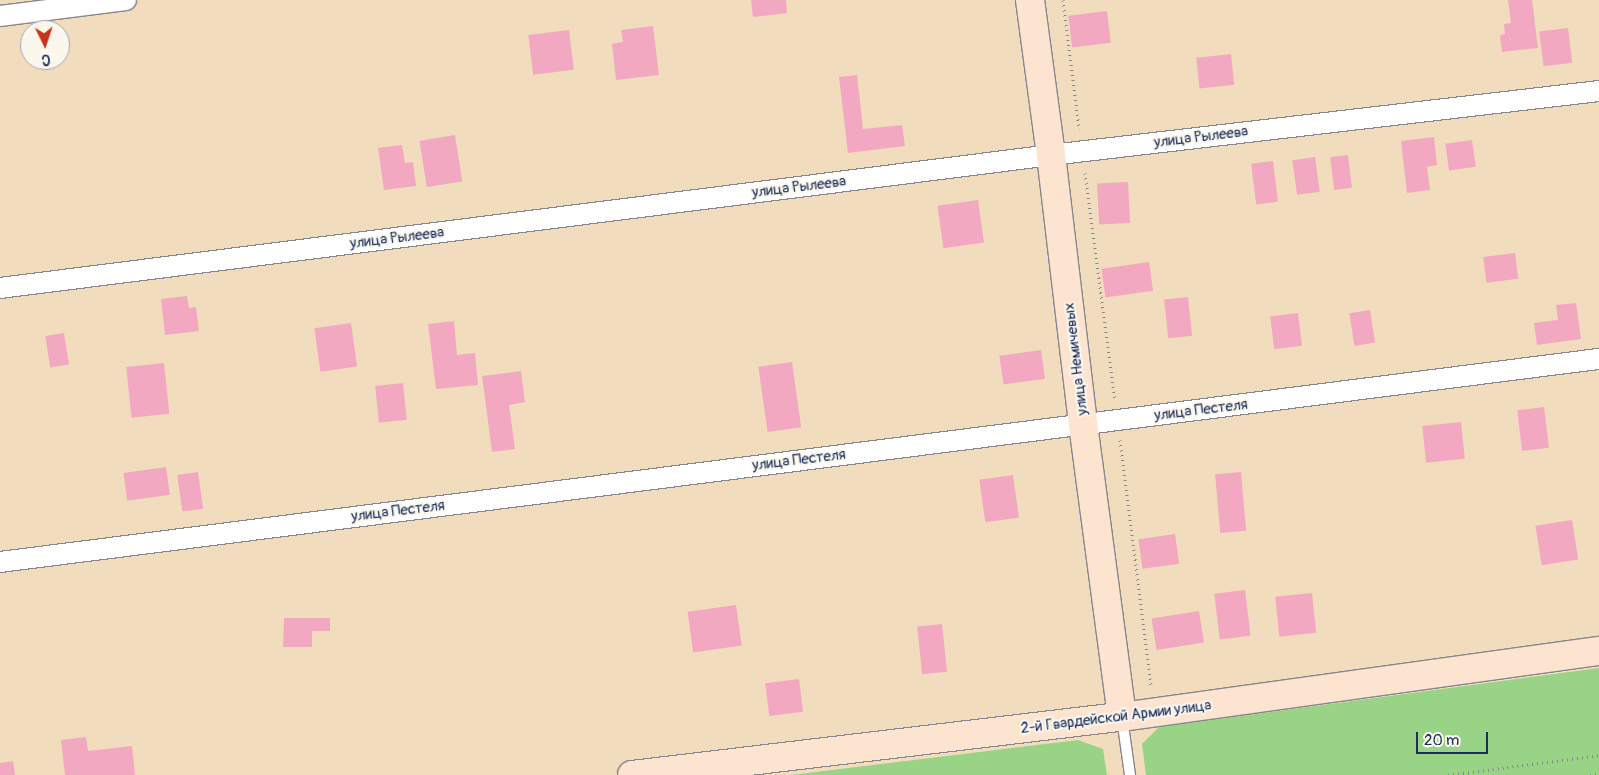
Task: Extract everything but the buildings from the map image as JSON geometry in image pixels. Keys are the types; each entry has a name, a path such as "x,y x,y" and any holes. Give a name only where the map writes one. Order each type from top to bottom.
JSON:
{"main road":[{"name":"улица Немичевых","path":"1030,0 1122,717"},
{"name":"2-й Гвардейской Армии улица","path":"632,775 1154,713 1599,651"}],"street":[{"path":"0,16 126,0"},
{"name":"улица Рылеева","path":"0,288 1082,151 1599,91"},
{"name":"улица Пестеля","path":"0,562 1599,360"}],"lane":[{"path":"1122,717 1130,775"}],"path":[{"path":"1063,0 1154,713"},
{"path":"1448,775 1599,755"},
{"path":"1590,775 1599,774"}],"green space":[{"path":"1599,668 1599,775 1146,775 1142,744 1159,727"},
{"path":"1078,740 1103,749 1107,775 791,775"}]}
